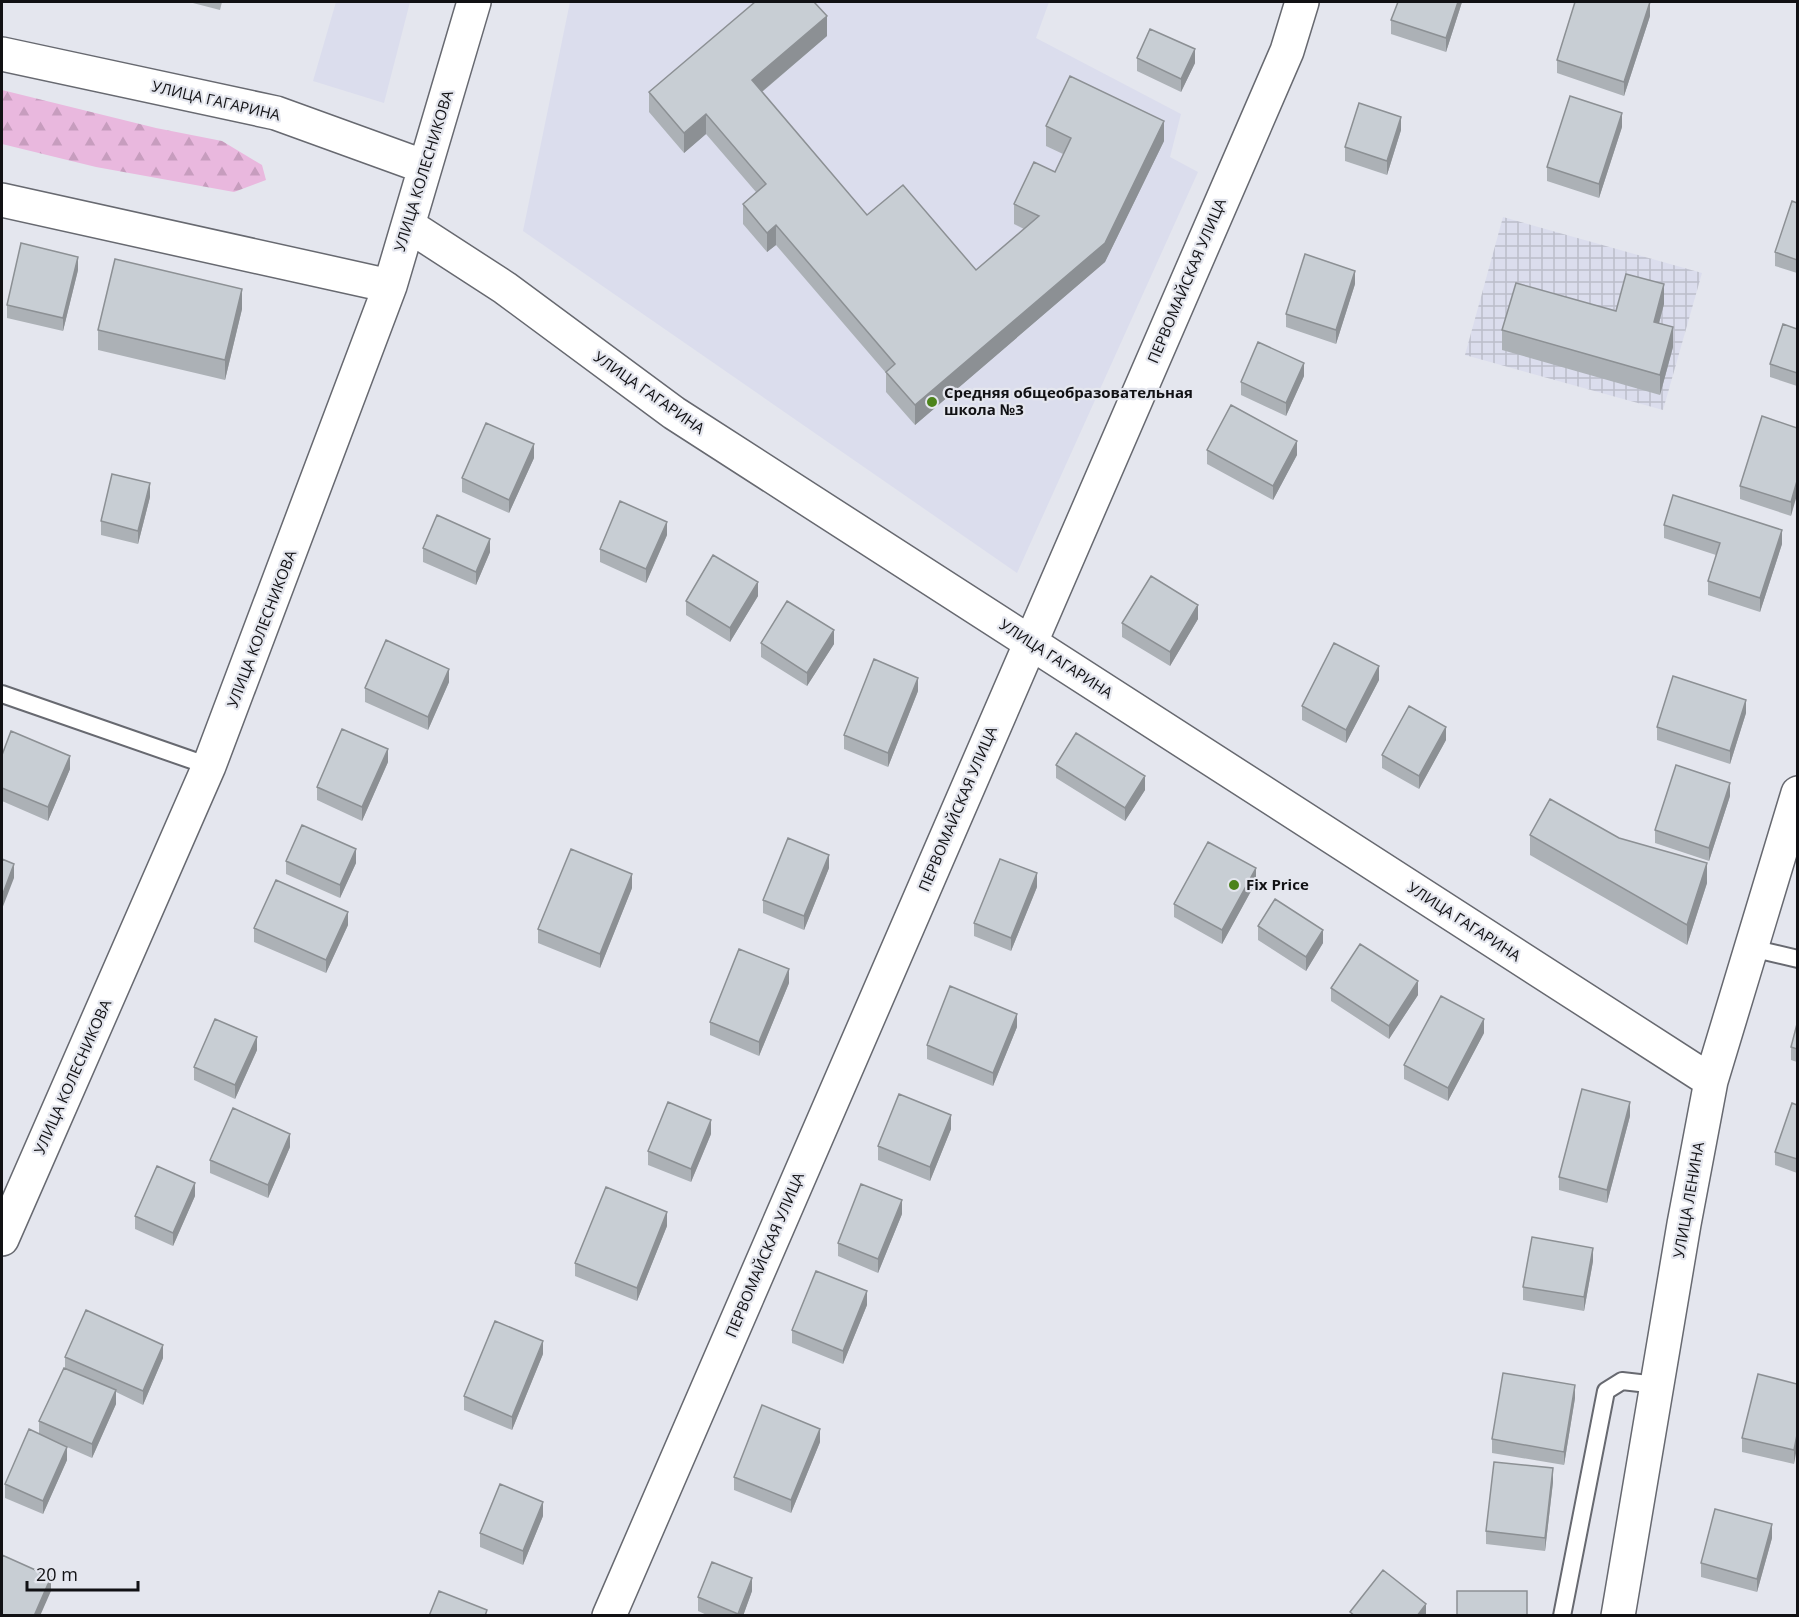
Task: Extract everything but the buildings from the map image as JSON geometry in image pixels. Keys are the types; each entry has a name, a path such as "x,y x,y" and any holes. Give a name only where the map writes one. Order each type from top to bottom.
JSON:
{"street":[{"name":"УЛИЦА КОЛЕСНИКОВА","path":"2,1239 209,766 326,460 390,286 474,2"},
{"name":"ПЕРВОМАЙСКАЯ УЛИЦА","path":"609,1616 1287,51 1302,2"},
{"name":"УЛИЦА ГАГАРИНА","path":"2,54 276,113 425,167"},
{"path":"2,200 390,286"},
{"name":"УЛИЦА ГАГАРИНА","path":"408,225 505,288 674,413 1711,1081"},
{"name":"УЛИЦА ЛЕНИНА","path":"1618,1616 1684,1224 1711,1081 1797,793"}],"lane":[{"path":"2,694 209,766"},
{"path":"1751,948 1797,959"},
{"path":"1562,1616 1606,1391 1622,1381 1657,1385"}],"shaded area":[{"path":"336,2 410,2 384,103 313,81"},
{"name":"Средняя общеобразовательная школа №3","path":"570,2 1049,2 1036,38 1181,114 1170,157 1198,172 1017,573 523,231"},
{"path":"1503,217 1702,273 1663,410 1465,355"}],"green space":[{"path":"2,90 156,128 222,141 262,165 266,180 234,192 96,167 2,144"}],"place":[{"name":"Средняя общеобразовательная школа №3","path":"932,402"},
{"name":"Fix Price","path":"1234,885"}]}
